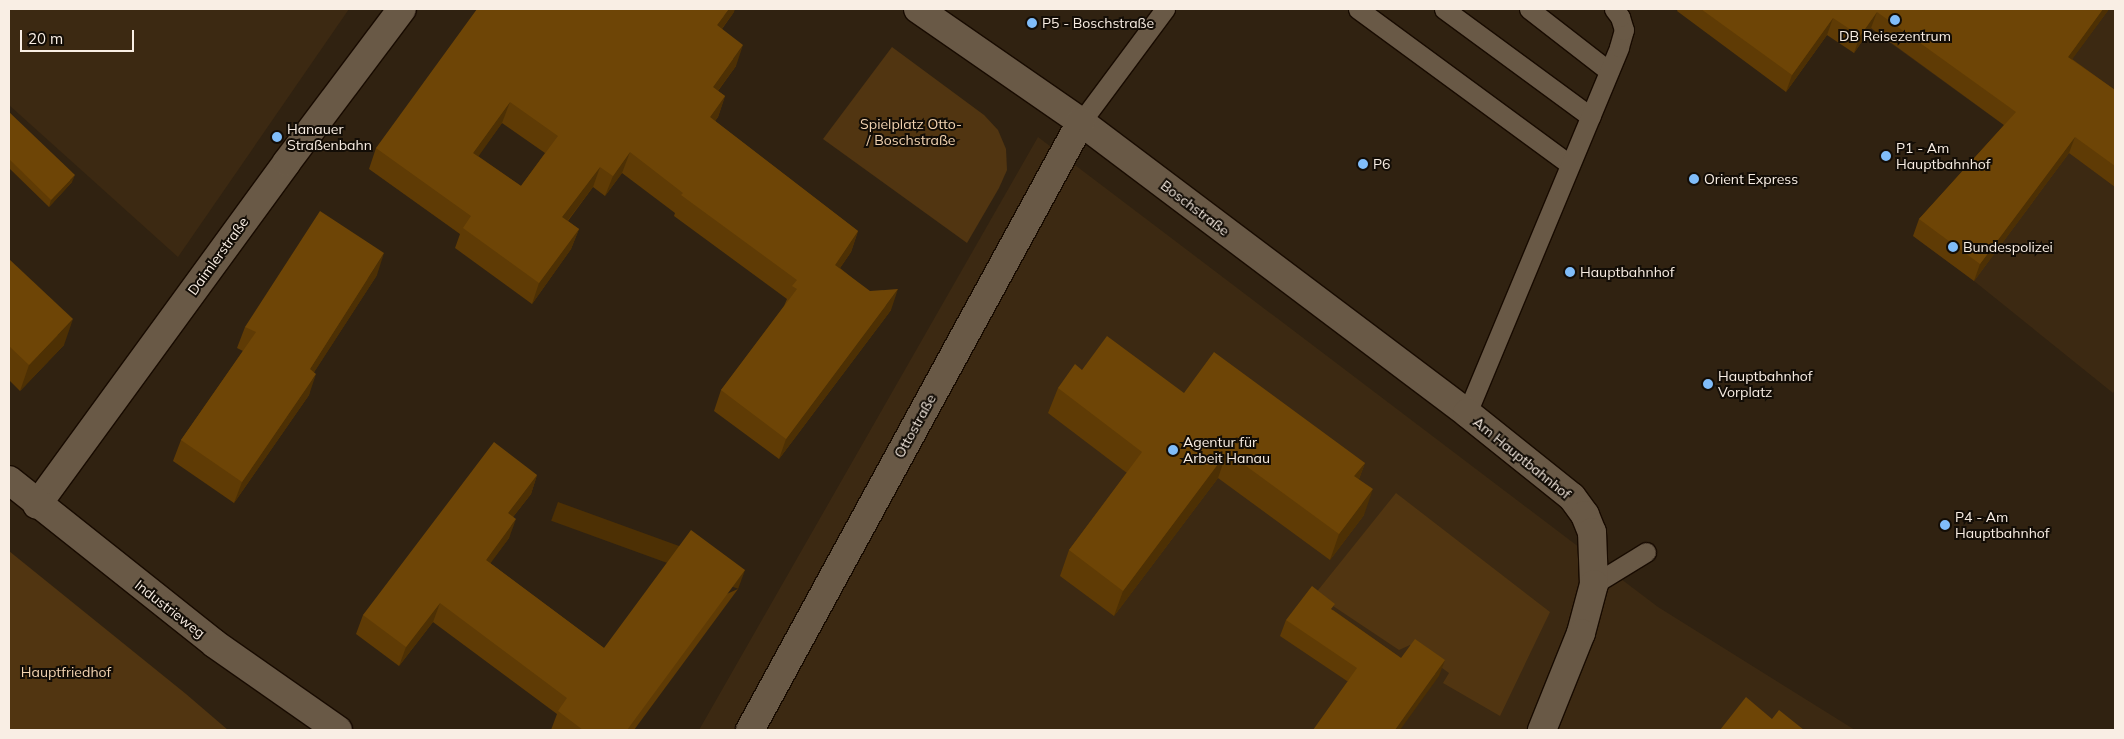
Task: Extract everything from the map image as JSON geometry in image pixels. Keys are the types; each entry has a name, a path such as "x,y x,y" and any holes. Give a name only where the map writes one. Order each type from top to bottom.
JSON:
{"street":[{"name":"Daimlerstraße","path":"37,505 287,162 402,9"},
{"name":"Boschstraße","path":"918,9 1081,122 1467,413"},
{"name":"Ottostraße","path":"750,730 1081,122"},
{"name":"Am Hauptbahnhof","path":"1467,413 1572,497 1585,515 1592,532 1594,584 1581,633 1564,680 1542,730"},
{"name":"Industrieweg","path":"9,480 37,505 215,644 338,730"}],"lane":[{"path":"1081,122 1165,9"},
{"path":"1358,9 1570,165"},
{"path":"1444,9 1591,117"},
{"path":"1529,9 1609,71"},
{"path":"1467,413 1591,117 1624,30 1620,17 1614,9"},
{"path":"1594,584 1646,552"}],"shaded area":[{"path":"9,9 349,9 178,257 9,105"},
{"path":"1791,9 2115,9 2115,390 2113,393 1974,281 1913,236 2009,129 1871,29 1854,53"},
{"path":"1038,137 1658,607 1855,730 699,730"}],"green space":[{"name":"Spielplatz Otto- / Boschstraße","path":"892,47 984,115 998,130 1006,149 1007,170 999,188 967,243 823,139"},
{"path":"1396,493 1550,612 1500,716 1443,683 1449,673 1410,645 1399,650 1315,594"},
{"name":"Hauptfriedhof","path":"9,551 186,694 228,730 9,730"}],"building":[{"path":"477,9 729,9 717,25 743,45 713,87 725,96 710,117 858,231 835,265 870,291 898,289 786,439 721,390 797,289 792,286 797,280 681,195 683,193 630,152 613,176 600,167 562,217 579,229 539,283 463,228 471,216 376,148","holes":["510,102 558,136 521,186 473,153"]},
{"path":"1701,9 2103,9 2068,57 2115,90 2115,166 2075,137 1980,264 1919,219 2016,112 1877,12 1860,36 1833,18 1792,75"},
{"path":"9,112 75,175 51,200 9,159"},
{"path":"320,211 384,253 310,369 316,374 242,482 181,440 256,332 245,327"},
{"path":"9,259 73,319 29,365 9,346"},
{"path":"1107,336 1184,393 1214,352 1365,463 1354,476 1373,489 1339,534 1227,452 1123,591 1069,550 1142,452 1058,388 1075,364 1082,370"},
{"path":"494,442 537,475 508,513 516,519 486,560 604,648 691,530 745,570 627,730 583,730 558,711 567,698 440,603 406,647 363,615"},
{"path":"1312,586 1335,604 1331,609 1401,658 1415,639 1445,660 1395,730 1313,730 1357,668 1286,620"},
{"path":"1746,697 1772,719 1779,710 1804,730 1720,730"}],"place":[{"name":"DB Reisezentrum","path":"1895,20"},
{"name":"P5 - Boschstraße","path":"1032,23"},
{"name":"Hanauer Straßenbahn","path":"277,137"},
{"name":"P1 - Am Hauptbahnhof","path":"1886,156"},
{"name":"P6","path":"1363,164"},
{"name":"Orient Express","path":"1694,179"},
{"name":"Bundespolizei","path":"1953,247"},
{"name":"Hauptbahnhof","path":"1570,272"},
{"name":"Hauptbahnhof Vorplatz","path":"1708,384"},
{"name":"Agentur für Arbeit Hanau","path":"1173,450"},
{"name":"P4 - Am Hauptbahnhof","path":"1945,525"}]}
